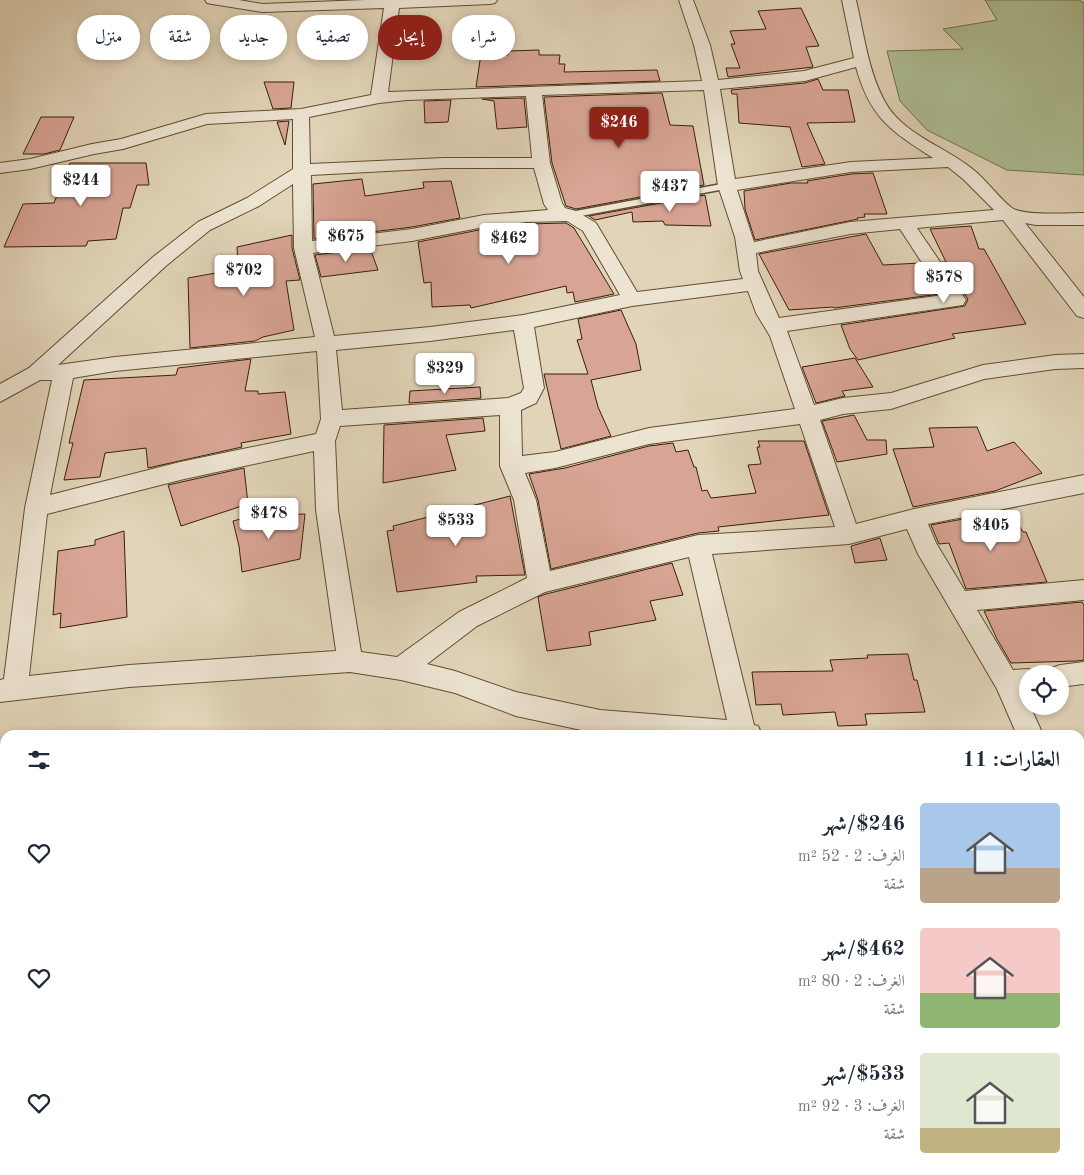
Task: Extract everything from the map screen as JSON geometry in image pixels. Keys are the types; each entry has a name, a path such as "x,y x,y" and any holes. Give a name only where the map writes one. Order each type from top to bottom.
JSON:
{"street":[{"path":"212,0 262,8 490,0"},
{"path":"686,0 702,45 711,84 728,186 746,249 749,272 766,313 780,336 849,534"},
{"path":"849,0 870,87 883,111 902,131 968,174 1008,214 1084,311"},
{"path":"379,98 392,4"},
{"path":"0,168 30,164 92,149 123,144 206,119 301,114 379,98 408,95 711,84 805,76 863,60"},
{"path":"534,91 541,163 553,204 559,212 570,215 590,227 632,299"},
{"path":"301,114 303,248 326,344 332,419 324,441 326,510 350,661"},
{"path":"728,186 851,167 949,162"},
{"path":"0,394 36,373 160,261 204,226 253,202 303,170 444,163 541,163"},
{"path":"746,249 850,228 1008,214 1036,219 1084,218"},
{"path":"303,248 412,235 484,221 527,216 570,215"},
{"path":"774,326 956,300 905,223"},
{"path":"36,373 64,372 115,364 430,334 523,322 632,299 755,284"},
{"path":"332,419 510,406 529,398 534,388 523,322"},
{"path":"511,466 555,460 649,436 807,415 843,406 891,401 983,372 1055,362 1084,361"},
{"path":"64,372 36,508 8,690 129,676 350,661 401,669 455,682 516,704 600,722 697,730"},
{"path":"510,406 511,466 525,500 540,583"},
{"path":"36,508 180,472 324,441"},
{"path":"401,669 468,619 540,583 698,545 849,534 914,518 1084,484"},
{"path":"914,518 926,547 958,602 1017,681 1028,730"},
{"path":"698,545 745,730"},
{"path":"958,602 1084,590"},
{"path":"1069,675 1084,673"}],"lane":[{"path":"570,215 728,186"}],"green space":[{"path":"985,0 1079,0 1084,3 1084,175 1007,170 927,130 900,101 887,51 963,49 943,29 997,20"}],"building":[{"path":"801,8 819,46 806,47 813,67 728,77 726,68 740,68 731,44 735,44 730,31 766,29 758,11"},
{"path":"539,50 539,55 560,55 559,64 565,64 564,72 657,70 660,81 476,87 480,60 515,60 515,51"},
{"path":"818,79 823,90 848,90 855,122 807,123 825,164 802,167 790,127 739,123 737,94 732,94 731,90 805,83"},
{"path":"264,82 294,82 291,108 273,109"},
{"path":"662,93 670,125 693,126 704,185 576,209 566,206 552,163 544,97"},
{"path":"524,98 527,127 497,129 494,101 482,99"},
{"path":"451,100 448,122 425,123 424,101"},
{"path":"41,117 74,117 60,150 44,154 23,154"},
{"path":"289,121 285,145 277,122"},
{"path":"70,163 146,163 149,185 137,185 130,208 123,208 116,239 88,241 86,246 4,247 23,204 54,203"},
{"path":"873,173 887,214 864,214 865,217 858,219 755,240 745,209 744,191 791,183 808,183 807,181 851,174"},
{"path":"362,179 365,196 424,188 423,182 451,181 460,218 412,227 314,239 313,184"},
{"path":"705,195 711,226 665,225 663,221 633,222 632,212 595,220 589,216"},
{"path":"566,223 574,228 614,294 575,302 573,292 567,293 566,286 471,308 470,305 432,307 431,282 424,283 418,242 484,229 527,224"},
{"path":"971,226 979,249 984,249 1026,324 952,334 955,338 858,360 850,349 841,325 965,306 968,299 942,262 946,262 930,229"},
{"path":"866,234 883,265 920,263 940,294 834,308 789,310 759,254"},
{"path":"292,235 292,248 300,280 286,281 294,330 263,337 255,341 190,348 188,278 238,269 237,247"},
{"path":"370,248 378,270 321,277 315,255"},
{"path":"621,310 636,344 641,370 591,380 598,407 611,436 561,449 544,374 588,374 577,340 582,339 578,319"},
{"path":"855,358 873,387 842,391 845,396 816,403 802,367"},
{"path":"251,359 245,391 258,391 258,394 285,392 291,434 241,443 242,447 148,468 146,448 105,453 100,477 64,480 73,443 69,443 84,380 176,375 178,368"},
{"path":"480,387 481,398 409,403 410,391"},
{"path":"854,415 867,440 886,440 887,454 837,462 822,421"},
{"path":"483,418 485,431 446,435 456,470 383,483 384,425"},
{"path":"977,427 987,451 1014,442 1042,473 995,491 913,507 893,449 934,447 929,428"},
{"path":"758,441 804,441 829,515 718,527 719,531 698,533 551,569 538,500 529,474 565,468 649,446 673,443 676,452 688,450 694,467 696,467 702,491 707,490 711,498 756,493 748,465 761,464 757,447 760,447"},
{"path":"244,468 248,504 181,526 168,485"},
{"path":"510,496 525,575 476,576 477,582 397,592 387,531 394,530 393,526"},
{"path":"305,514 300,559 242,572 239,546 233,521 252,516"},
{"path":"1014,517 1023,532 1026,532 1047,582 966,589 949,543 939,544 931,525 963,519"},
{"path":"124,531 127,617 60,628 61,613 53,615 58,551 95,545 95,540"},
{"path":"880,538 887,560 855,563 851,546"},
{"path":"672,563 683,595 650,601 656,620 589,632 591,645 547,651 538,597"},
{"path":"1082,602 1084,605 1084,660 1077,661 1011,663 984,611"},
{"path":"908,654 914,680 917,680 925,712 865,714 867,725 838,726 835,712 783,715 781,704 756,705 752,672 833,671 830,660 868,658 867,655"}]}
